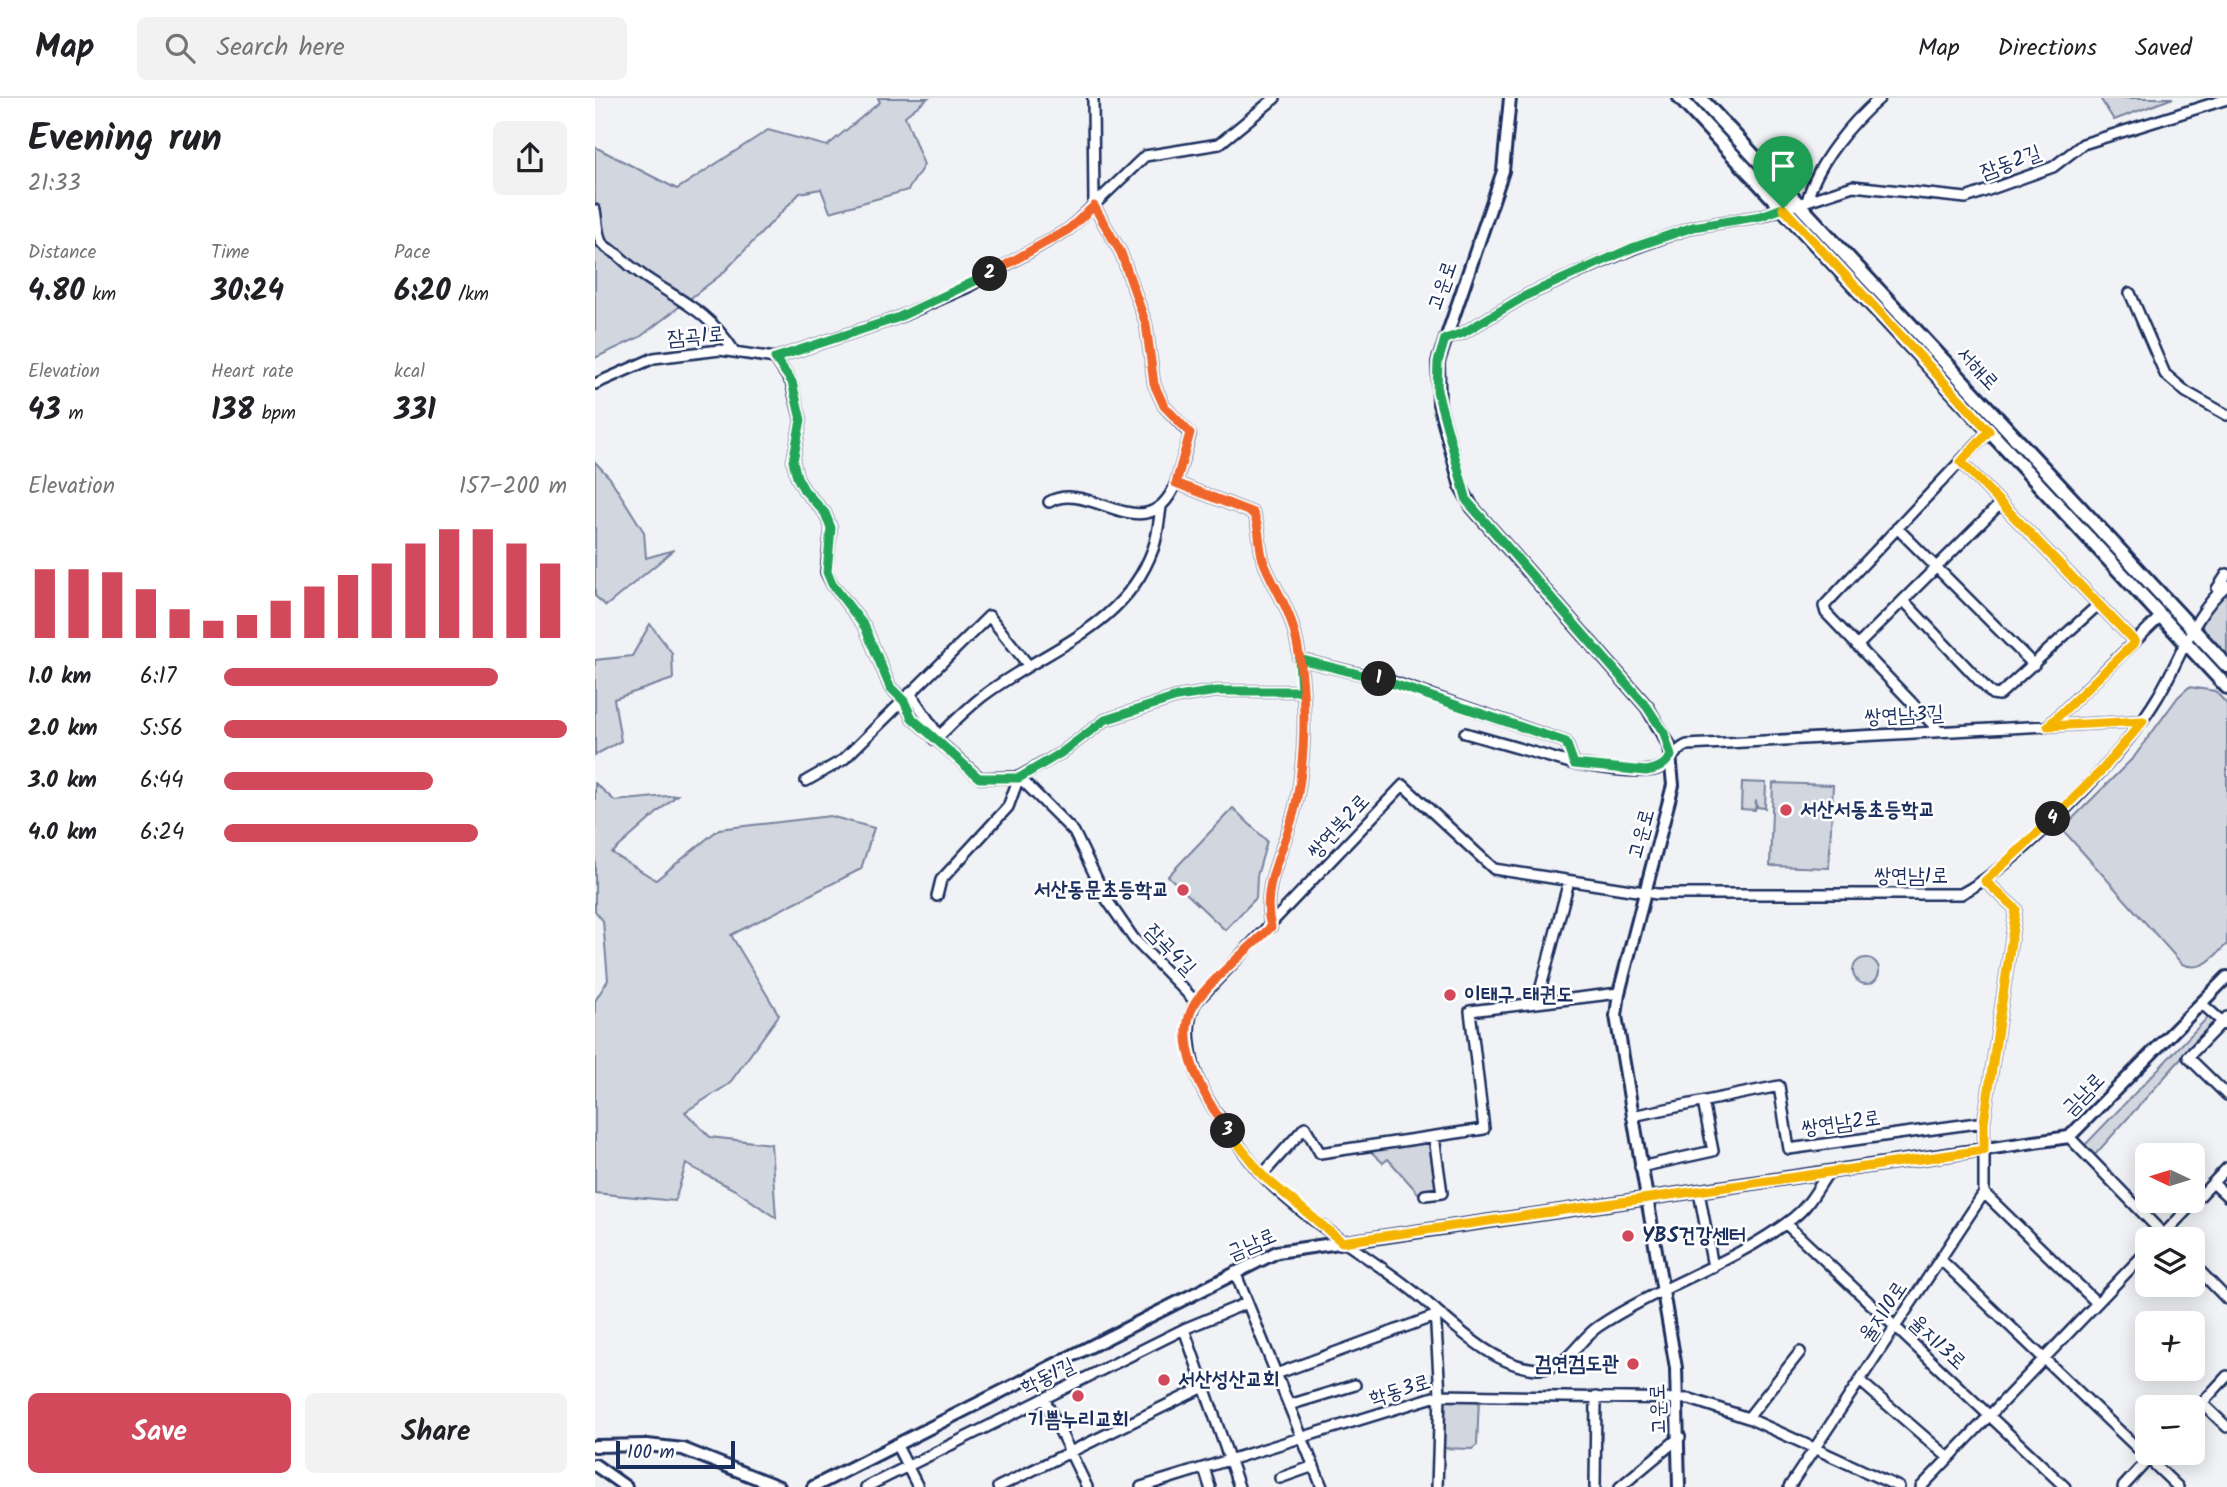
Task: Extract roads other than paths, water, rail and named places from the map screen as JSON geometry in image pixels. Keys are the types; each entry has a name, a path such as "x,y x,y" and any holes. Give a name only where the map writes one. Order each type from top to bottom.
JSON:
{"main road":[{"name":"서해로","path":"1681,98 2227,687"},
{"name":"서해로","path":"1700,98 1802,202 2227,666"}],"street":[{"path":"937,738 982,696 1081,636 1107,617 1129,592 1153,549 1161,507 1176,483 1190,433 1164,406 1154,384 1146,324 1121,253 1094,206 1093,98"},
{"name":"잠곡1로","path":"595,384 654,358 734,351 775,358 897,318 968,287 1069,229 1145,156 1219,144 1275,98"},
{"name":"고운로","path":"1510,98 1503,171 1438,362 1437,391 1467,501 1647,707 1664,733 1671,756 1671,796 1619,993 1616,1022 1663,1289 1679,1399 1679,1487"},
{"path":"1802,202 1812,179 1864,112 1880,98"},
{"name":"잠동2길","path":"1445,339 1463,333 1527,295 1632,248 1693,227 1761,216 1842,188 1862,186 1966,198 2053,167 2083,144 2227,99"},
{"path":"595,210 600,239 604,246 645,278 702,312 719,328 734,351"},
{"path":"2130,293 2165,374 2186,392 2227,415"},
{"path":"775,358 792,382 801,420 793,461 797,477 804,490 825,513 831,528 827,572 832,584 865,627 890,687 906,697 912,718 979,778 1019,778 1061,753 1105,720 1177,697 1217,691 1301,691"},
{"path":"1939,731 1825,612 1825,604 1989,431"},
{"path":"1961,462 2135,642"},
{"path":"1176,483 1253,513 1258,523 1263,561 1291,620 1299,659 1301,768 1296,805 1267,900 1271,927"},
{"path":"1049,502 1055,499 1076,500 1109,506 1130,514 1161,507"},
{"path":"1857,646 2001,503"},
{"path":"1897,528 2034,665"},
{"name":"쌍연남1로","path":"1569,881 1646,894 1951,895 1985,881 2063,809 2143,721 2187,644 2191,628 2227,574"},
{"path":"2210,599 2227,585"},
{"path":"1903,600 1992,694 2002,694 2099,604"},
{"path":"806,781 843,760 989,616 1029,666"},
{"path":"2048,726 2161,616"},
{"path":"1299,659 1393,682 1566,742 1574,764"},
{"name":"쌍연남3길","path":"1465,733 1574,764 1648,770 1662,767 1679,748 1694,745 2143,721"},
{"path":"937,896 941,880 1008,807 1019,778"},
{"name":"잠곡4길","path":"1019,778 1075,832 1107,900 1134,939 1196,1002"},
{"name":"쌍연북2로","path":"1196,1002 1271,927 1403,785 1494,869 1569,881"},
{"path":"1537,1002 1569,881"},
{"path":"1985,881 2016,909 1984,1122 1984,1193 2097,1303"},
{"name":"금남로","path":"813,1487 1277,1252 2069,1137 2227,977"},
{"path":"1262,1175 1305,1127 1320,1153 1484,1129 1470,1011 1619,993"},
{"path":"1196,1002 1189,1031 1197,1080 1210,1107 1262,1175 1342,1242 1435,1312 1492,1352 1525,1367 1544,1369 1563,1362 1600,1325 1663,1289 1750,1247 1786,1224 1805,1207 1828,1173"},
{"path":"2201,1003 2225,1022 2188,1058 2227,1095"},
{"name":"쌍연남2로","path":"1632,1116 1779,1086 1789,1149 1984,1122"},
{"path":"1640,1167 1713,1151 1703,1102"},
{"path":"2069,1137 2154,1227"},
{"path":"1425,1195 1442,1193 1434,1138"},
{"path":"2172,1227 2227,1168"},
{"path":"2213,1182 2227,1196"},
{"path":"1699,1192 1713,1267"},
{"name":"율지10로","path":"1789,1487 1984,1193"},
{"name":"율지13로","path":"1786,1224 2065,1487"},
{"path":"1940,1259 2044,1359 2135,1441"},
{"path":"1921,1487 2135,1263"},
{"path":"1234,1272 1322,1487"},
{"path":"2205,1276 2227,1299"},
{"name":"학동1길","path":"866,1487 1184,1329 1247,1303"},
{"path":"1276,1374 1435,1312"},
{"path":"1435,1312 1440,1395 1437,1487"},
{"path":"1184,1329 1237,1485"},
{"path":"1748,1418 1800,1352"},
{"path":"2205,1400 2227,1376"},
{"path":"1860,1381 1949,1458"},
{"path":"1289,1405 1355,1385"},
{"path":"998,1487 1204,1387"},
{"name":"학동3로","path":"1141,1487 1440,1395 1679,1399 1699,1402 1748,1418 1899,1487"},
{"path":"1595,1487 1596,1397"},
{"path":"1044,1398 1087,1487"},
{"path":"2205,1406 2227,1427"},
{"path":"1620,1487 1680,1437"},
{"path":"896,1444 918,1487"},
{"path":"595,1446 647,1445 683,1449 779,1487"},
{"path":"595,1465 626,1487"},
{"path":"2123,1487 2144,1465"},
{"path":"2160,1465 2178,1487"},
{"path":"1280,1478 1314,1466"},
{"path":"1204,1468 1210,1487"}],"place":[{"name":"서산서동초등학교","path":"1786,810"},
{"name":"서산동문초등학교","path":"1183,890"},
{"name":"이태구 태권도","path":"1450,995"},
{"name":"YBS건강센터","path":"1628,1236"},
{"name":"검연검도관","path":"1633,1364"},
{"name":"서산성산교회","path":"1164,1380"},
{"name":"기쁨누리교회","path":"1078,1396"}]}
